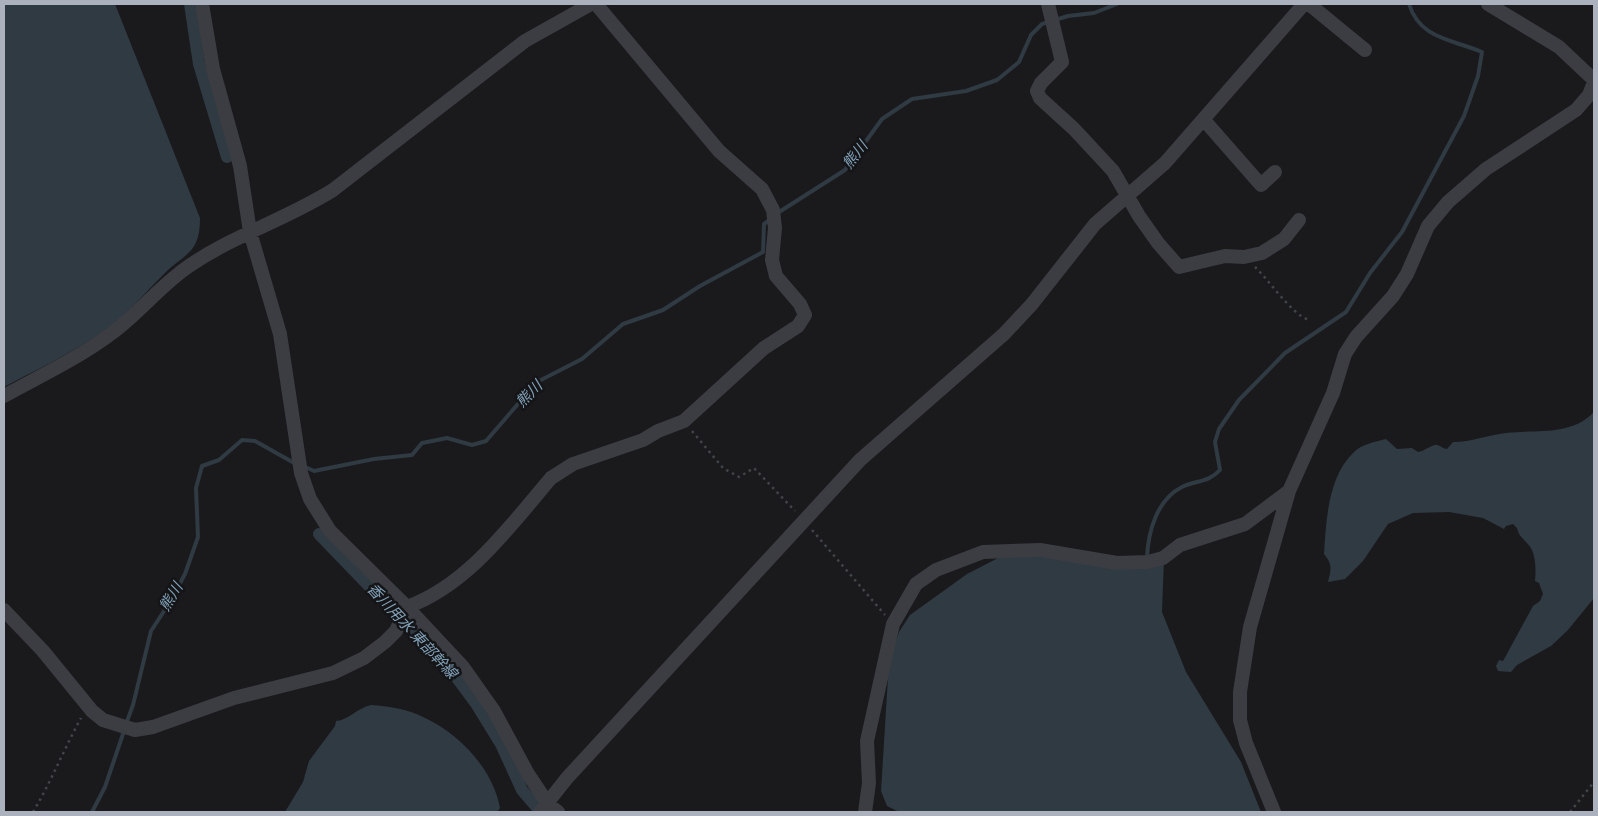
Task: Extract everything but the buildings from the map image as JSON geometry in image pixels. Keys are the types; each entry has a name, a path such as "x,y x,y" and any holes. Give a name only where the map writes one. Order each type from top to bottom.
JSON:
{"street":[{"path":"202,4 213,69 240,166 250,232 280,334 298,457 310,500 330,531 407,607 481,690 549,809"},
{"path":"4,396 82,353 112,333 187,266 215,249 306,206 333,190 525,41 591,4"},
{"path":"4,610 43,650 92,711 103,720 125,728 153,727 234,698 333,673 364,658 385,642 396,631 407,607 429,599 492,548 551,478 573,464 643,440 658,431 684,421 764,348 798,326 805,315 800,304 776,276 772,260 773,216 762,189 719,150 596,4"},
{"path":"549,809 567,778 804,519 860,460 931,395 1004,334 1032,304 1095,224 1165,163 1304,4"},
{"path":"1309,4 1365,50"},
{"path":"1274,812 1246,743 1240,720 1240,692 1250,626 1289,491 1333,393 1345,354 1356,336 1393,296 1407,274 1428,226 1448,202 1486,170 1576,110 1589,95 1594,81 1558,47 1488,4"},
{"path":"1051,15 1062,62 1041,83 1037,91 1040,98 1074,129 1113,171 1158,243 1179,267 1225,256 1244,257 1262,253 1284,239 1299,220"},
{"path":"1204,120 1261,185 1275,172"},
{"path":"865,812 868,788 867,741 892,624 916,584 936,570 983,552 1022,548 1117,563 1148,562 1163,558 1180,544 1245,524 1289,491"}],"path":[{"path":"1244,257 1273,284 1289,306 1304,319 1309,320"},
{"path":"684,421 723,468 739,477 754,468 804,519 892,624"},
{"path":"33,812 45,792 60,756 83,714 92,711"},
{"path":"1570,812 1594,782"}],"shaded area":[{"path":"4,4 115,4 200,218 199,230 194,246 114,324 73,351 4,387"},
{"path":"1594,412 1594,598 1568,630 1551,646 1517,665 1511,672 1498,671 1496,666 1499,660 1503,661 1533,606 1540,601 1543,594 1539,583 1535,581 1536,573 1533,552 1513,524 1506,526 1504,529 1483,518 1449,512 1413,513 1388,524 1363,561 1345,579 1328,582 1330,567 1329,561 1324,554 1330,500 1339,473 1345,462 1357,449 1386,439 1397,449 1412,448 1418,452 1436,445 1447,449 1453,442 1493,435 1564,429 1585,420"},
{"path":"1002,556 1164,559 1162,612 1186,672 1241,762 1261,812 899,812 887,806 881,791 889,661 899,632 910,615 967,574"},
{"path":"371,705 398,708 417,714 449,732 482,766 496,794 500,808 497,812 285,812 303,782 309,761 335,726 336,721"}],"waterway":[{"name":"香川用水 東部幹線","path":"190,4 199,64 227,157"},
{"name":"熊川","path":"776,214 845,170 882,119 912,99 966,91 997,80 1019,62 1031,35 1042,24 1068,16 1094,13 1117,4"},
{"path":"1147,558 1149,538 1155,518 1166,500 1182,487 1211,477 1220,470 1215,442 1219,429 1239,400 1285,353 1346,312 1370,273 1402,232 1464,116 1478,76 1482,52 1429,31 1414,16 1409,4"},
{"name":"熊川","path":"303,466 314,471 374,459 412,455 422,443 447,438 472,445 486,441 537,382 582,359 623,324 663,310 700,286 763,252 764,224 771,219"},
{"name":"熊川","path":"126,724 133,705 151,631 185,574 198,537 196,488 202,466 219,460 242,440 255,441 296,464"},
{"name":"香川用水 東部幹線","path":"319,534 454,674 477,705 501,744 522,790 541,812"},
{"name":"熊川","path":"92,812 105,787 124,731"}]}
